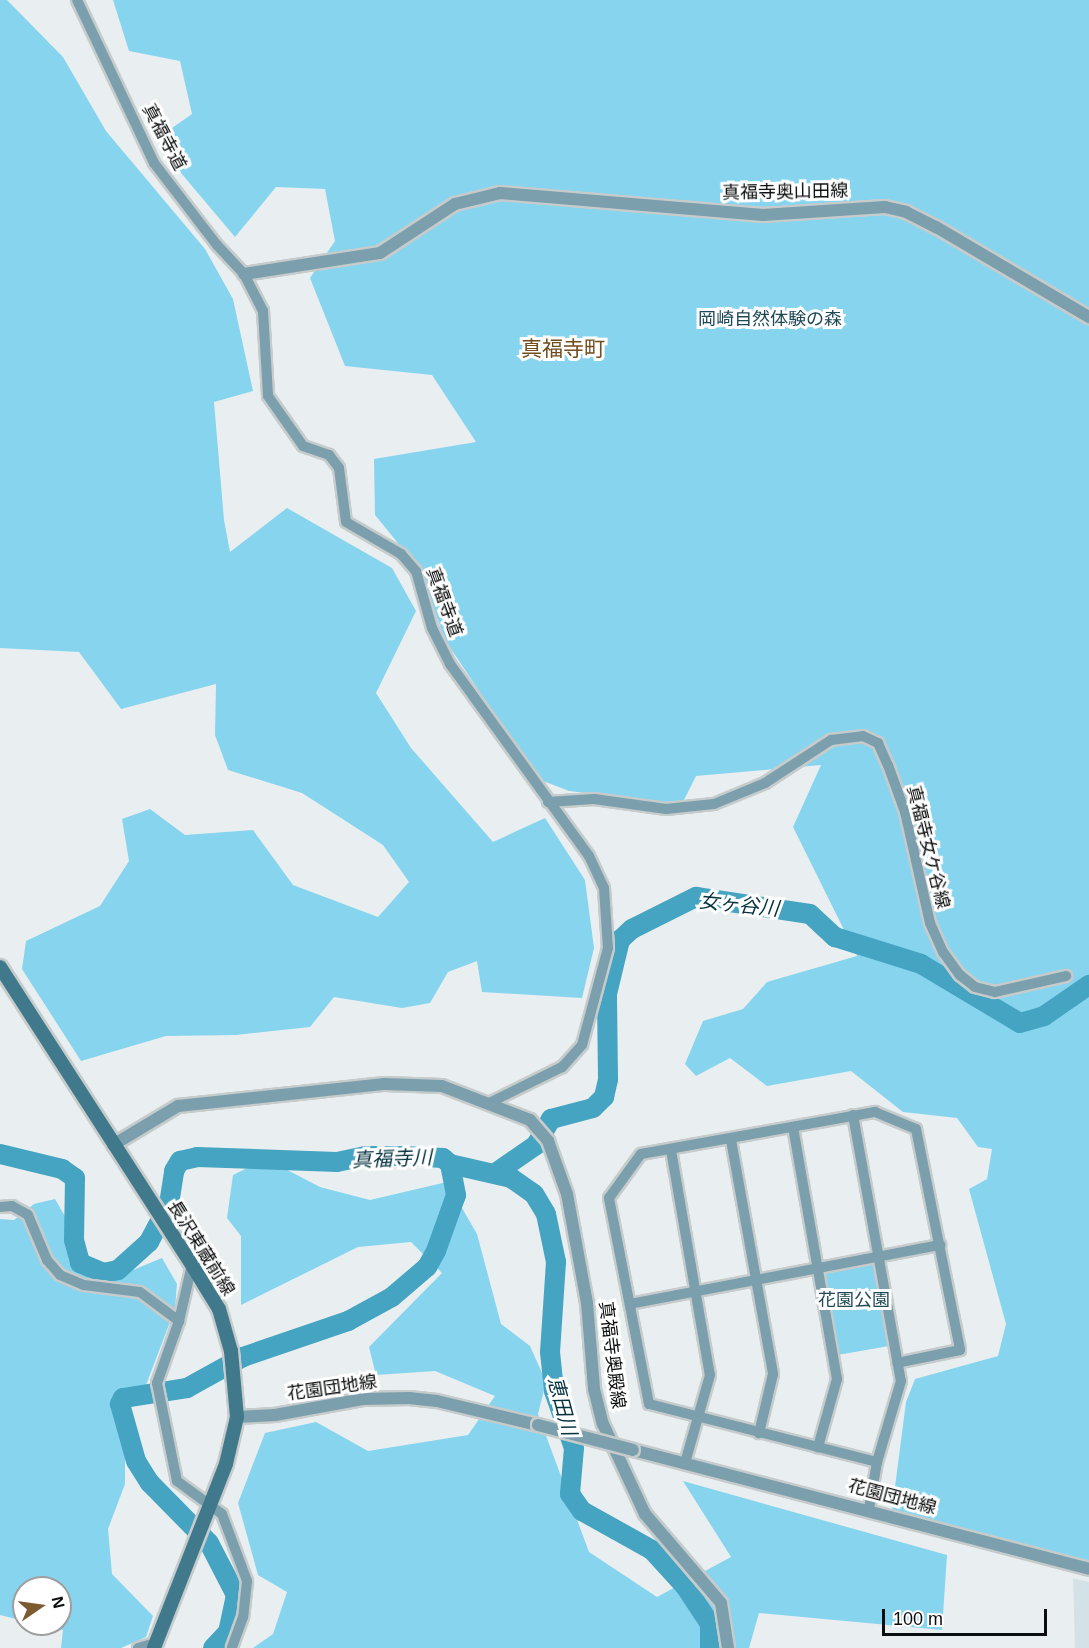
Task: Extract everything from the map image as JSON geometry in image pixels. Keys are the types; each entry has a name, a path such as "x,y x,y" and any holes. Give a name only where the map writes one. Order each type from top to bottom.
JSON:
{"main road":[{"name":"長沢東蔵前線","path":"0,967 192,1264 219,1309 231,1351 236,1378 237,1417 208,1510 155,1646"}],"street":[{"name":"真福寺道","path":"77,0 154,163 216,245 244,274 263,311 268,396 303,446 329,455 339,468 346,522 400,554 416,571 432,628 450,664 548,802"},
{"name":"真福寺奥山田線","path":"244,274 380,253 455,204 500,193 763,215 885,207 906,212 936,226 1089,317"},
{"name":"真福寺女ケ谷線","path":"548,802 594,799 666,809 714,804 765,783 831,740 863,736 878,743 888,765 905,812 930,923 943,952 960,975 975,987 995,992 1066,976"},
{"path":"489,1103 562,1067 582,1045 606,958 604,888 589,856 548,802"},
{"name":"真福寺奥殿線","path":"113,1145 178,1106 385,1084 442,1086 530,1120 548,1142 572,1216 590,1324 594,1389 603,1424 645,1514 721,1603 728,1648"},
{"path":"877,1462 649,1404 609,1198 640,1154 731,1140 875,1112 916,1129 960,1350 897,1363"},
{"path":"853,1115 901,1381 877,1462 869,1509"},
{"path":"793,1127 816,1270 837,1379 818,1447"},
{"path":"731,1140 773,1374 759,1433"},
{"path":"671,1150 710,1375 685,1463"},
{"path":"0,1207 12,1206 28,1215 47,1260 60,1275 84,1285 140,1292 179,1321"},
{"path":"630,1304 940,1245"},
{"path":"192,1264 179,1321 157,1383 177,1481 208,1510 222,1514 247,1581 243,1617 232,1648"},
{"name":"花園団地線","path":"237,1417 275,1415 363,1399 409,1398 437,1401 869,1509 1089,1569"},
{"path":"138,1648 155,1646"}],"shaded area":[{"path":"1073,1578 1089,1582 1089,1648 1075,1648"}],"green space":[{"path":"0,0 7,0 63,57 106,131 205,249 233,299 253,391 214,402 224,520 230,552 287,508 392,568 416,611 376,693 411,748 493,842 545,818 585,880 594,948 582,998 482,992 477,961 448,972 430,1003 402,1008 334,997 310,1027 236,1035 166,1036 81,1061 22,969 26,941 100,906 129,861 122,819 150,809 185,835 253,830 293,885 378,917 409,882 383,845 302,793 228,770 215,735 216,684 121,709 79,652 0,648"},
{"name":"岡崎自然体験の森","path":"113,0 1089,0 1089,1562 892,1510 906,1402 915,1379 998,1356 1006,1324 969,1189 987,1179 992,1149 978,1147 957,1118 903,1112 851,1071 767,1086 730,1058 696,1076 685,1064 703,1021 743,1009 767,982 857,956 793,827 821,765 696,776 682,804 569,791 538,779 445,640 420,570 375,515 374,459 476,442 432,375 345,366 310,278 335,241 325,189 276,187 235,237 181,173 162,135 192,114 180,61 129,51"},
{"path":"266,1159 320,1187 370,1200 447,1182 477,1234 501,1324 530,1346 546,1382 538,1414 589,1552 657,1597 731,1557 683,1481 947,1555 942,1630 759,1613 749,1648 253,1648 273,1634 287,1592 258,1575 238,1503 265,1433 316,1422 368,1451 468,1435 495,1396 435,1371 376,1375 369,1347 442,1273 411,1242 358,1247 241,1305 241,1236 227,1218 233,1175"},
{"path":"55,1199 66,1218 69,1261 90,1279 121,1275 162,1258 177,1284 175,1309 146,1385 111,1399 125,1454 125,1484 108,1529 112,1574 153,1616 146,1637 121,1648 61,1648 62,1636 72,1636 72,1576 12,1576 12,1618 0,1615 0,1219 14,1220 34,1204"},
{"name":"花園公園","path":"876,1263 891,1346 834,1356 820,1273"}],"waterway":[{"name":"女ヶ谷川","path":"497,1172 536,1145 551,1119 593,1108 604,1097 608,1079 607,994 620,940 632,929 696,897 810,914 835,937 921,964 1020,1023 1044,1016 1089,985"},
{"name":"真福寺川","path":"0,1154 62,1169 75,1178 74,1240 80,1263 103,1273 118,1270 149,1242 169,1204 174,1171 180,1161 197,1157 337,1162 365,1156 406,1156 443,1158 450,1164 456,1195 436,1251 427,1267 392,1297 348,1321 243,1357 187,1388 123,1398 120,1404 136,1461 150,1483 209,1543 236,1595 228,1632 213,1648"},
{"name":"恵田川","path":"450,1164 511,1178 534,1194 546,1214 556,1262 550,1352 554,1391 574,1448 570,1494 582,1511 652,1550 685,1586 710,1624 710,1648"}],"district":[{"name":"真福寺町","path":"563,349"}]}
